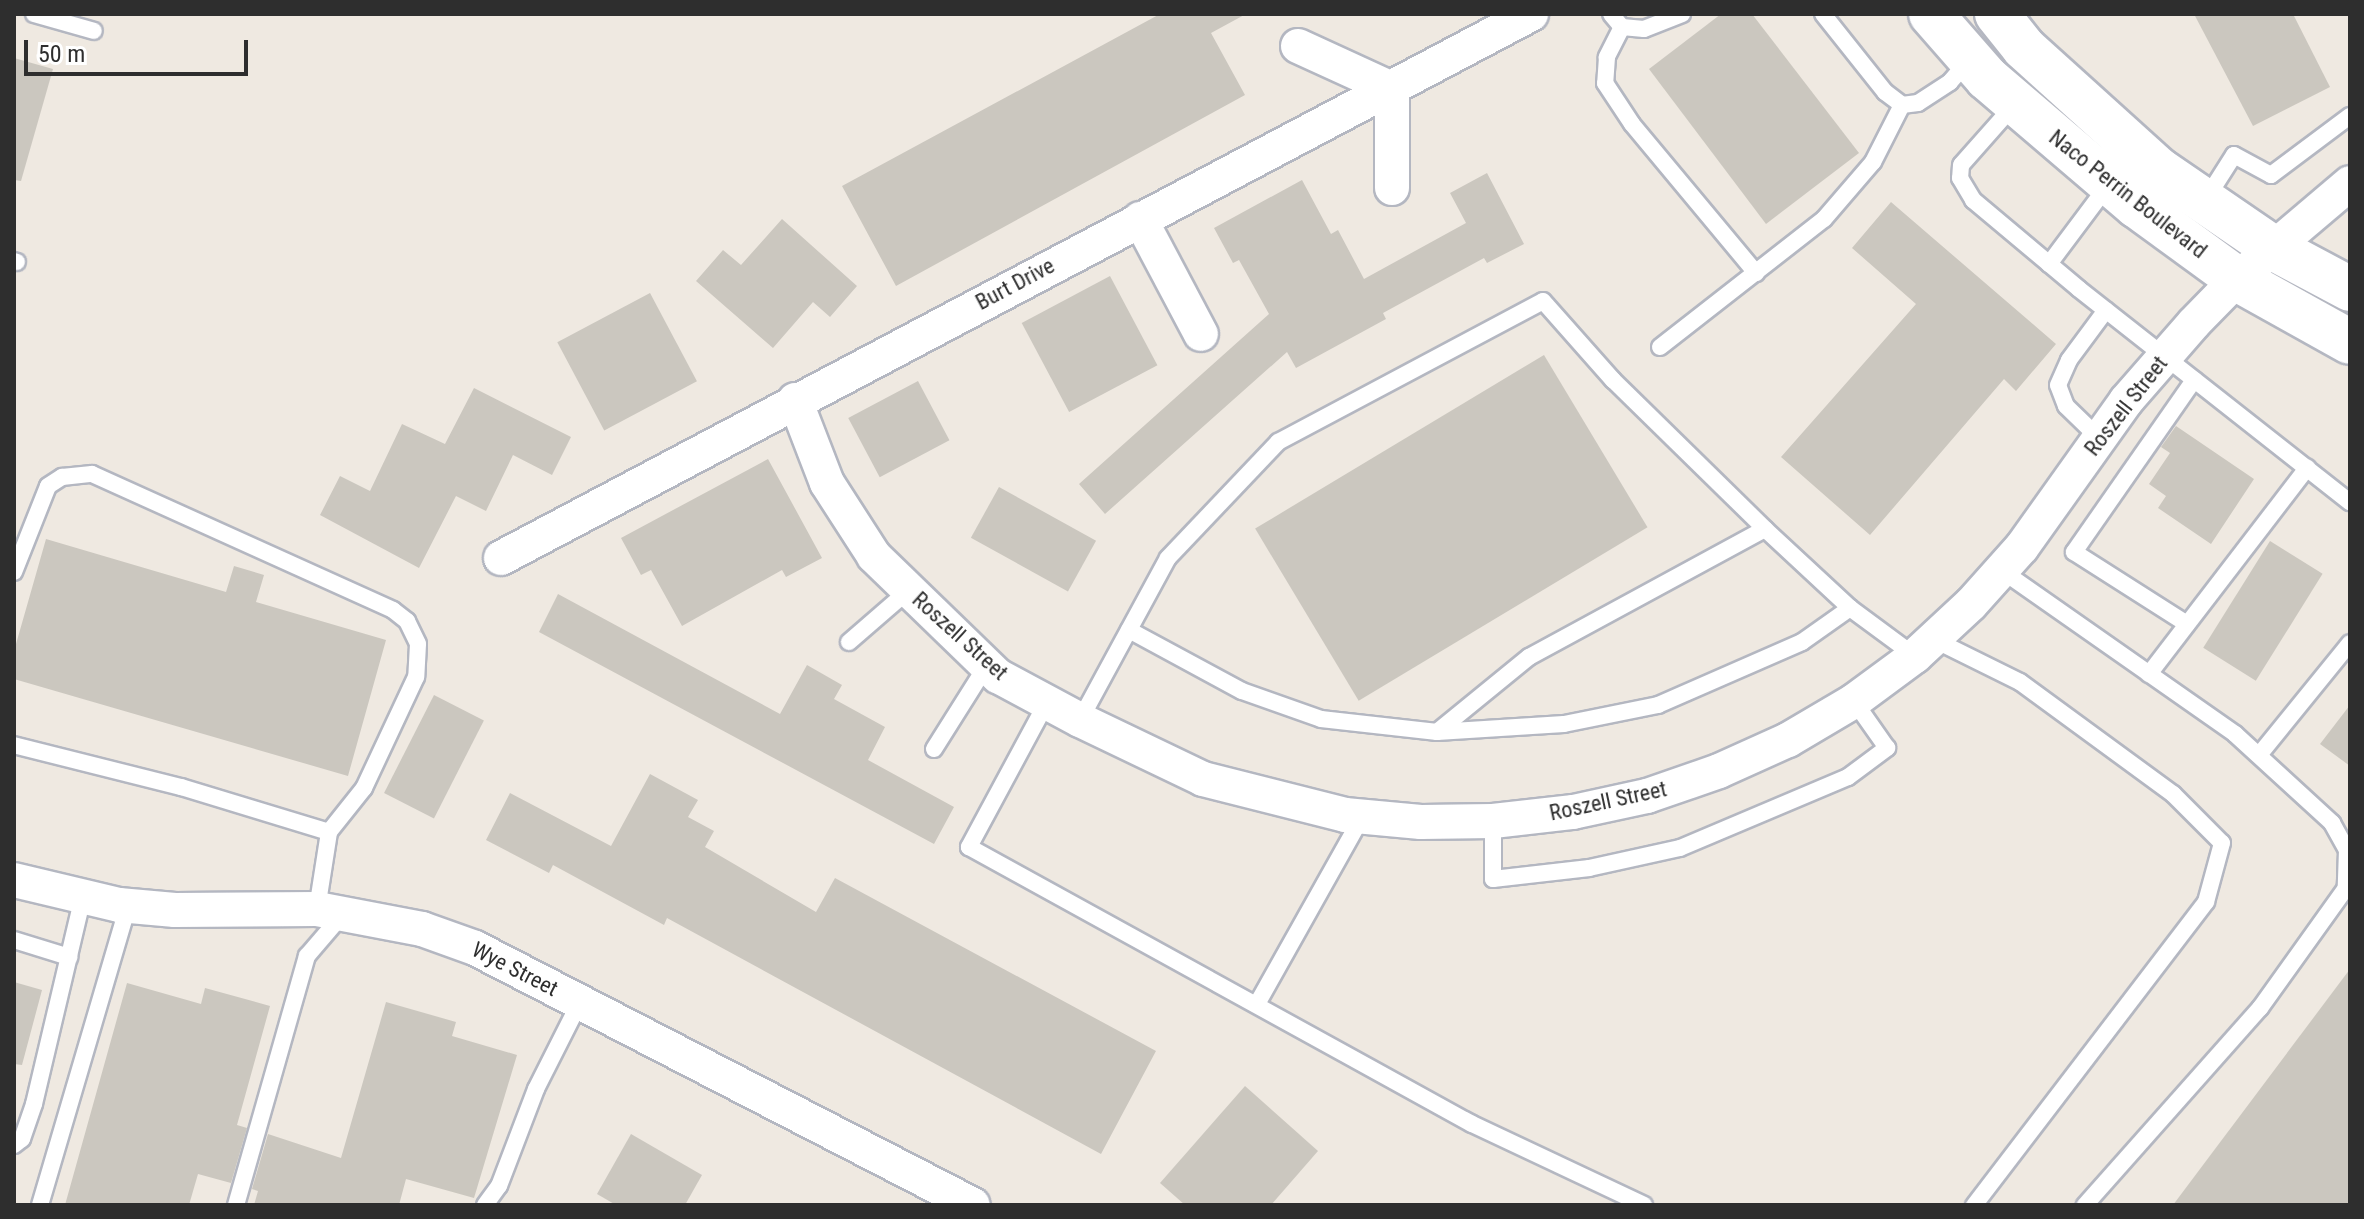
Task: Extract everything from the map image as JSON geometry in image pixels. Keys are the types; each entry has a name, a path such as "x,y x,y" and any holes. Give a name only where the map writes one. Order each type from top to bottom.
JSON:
{"main road":[{"name":"Naco Perrin Boulevard","path":"1931,14 2016,103 2109,183 2237,279 2350,342"},
{"name":"Naco Perrin Boulevard","path":"1997,14 2024,48 2159,170 2273,248 2350,289"}],"street":[{"name":"Burt Drive","path":"501,558 795,400 1531,14"},
{"path":"1298,46 1392,89 1392,188"},
{"name":"Roszell Street","path":"795,400 827,483 874,556 998,676 1080,720 1203,779 1272,799 1362,817 1421,822 1493,821 1573,812 1647,796 1719,771 1788,740 1854,701 1924,648 2001,570 2099,438 2165,356 2237,279 2350,183"},
{"path":"1140,219 1201,334"},
{"name":"Wye Street","path":"14,880 128,906 175,910 331,911 422,929 475,948 973,1205"}],"lane":[{"path":"34,14 94,31"},
{"path":"1682,14 1644,29 1616,20 1607,57 1605,83 1632,124 1756,273"},
{"path":"1823,14 1885,92 1902,105 1918,103 1950,82 1970,58"},
{"path":"2016,103 1961,165 1960,178 1973,200 2106,310 2350,502"},
{"path":"1660,347 1824,219 1873,162 1902,105"},
{"path":"2205,201 2234,155 2271,175 2350,116"},
{"path":"2049,264 2109,183"},
{"path":"1080,720 1168,558 1278,442 1543,301 1613,380 1850,608 1924,648 2020,682 2173,794 2222,843 2206,902 1974,1205"},
{"path":"2099,438 2066,406 2058,385 2069,360 2106,310"},
{"path":"2187,624 2074,552 2194,380"},
{"path":"2149,674 2307,468"},
{"path":"14,572 48,486 62,477 92,474 371,599 407,621 418,644 416,677 364,788 329,832 331,911 307,956 236,1205"},
{"path":"1437,732 1529,657 1765,529"},
{"path":"2001,570 2259,755 2332,823 2347,850 2346,888 2260,1008 2085,1205"},
{"path":"849,642 909,590"},
{"path":"1129,630 1242,691 1321,719 1437,732 1564,724 1658,705 1802,642 1850,608"},
{"path":"2259,755 2350,643"},
{"path":"934,749 987,665"},
{"path":"1493,821 1493,879 1589,868 1680,848 1848,777 1887,748 1854,701"},
{"path":"1047,702 969,847 1472,1124 1644,1205"},
{"path":"14,745 181,787 329,832"},
{"path":"1257,1004 1362,817"},
{"path":"14,1145 22,1139 34,1104 83,897"},
{"path":"40,1205 128,906"},
{"path":"14,940 69,957"},
{"path":"485,1205 499,1186 536,1089 580,1002"}],"building":[{"path":"1160,14 1246,14 1211,33 1245,95 896,286 842,186"},
{"path":"1721,14 1752,14 1859,153 1766,224 1649,69"},
{"path":"2194,14 2293,14 2330,87 2253,126"},
{"path":"14,58 53,69 21,181 14,180"},
{"path":"1487,173 1524,244 1487,263 1484,258 1383,313 1386,319 1296,368 1287,352 1105,514 1079,484 1269,314 1239,260 1233,263 1214,228 1302,180 1331,234 1338,230 1364,279 1466,223 1450,193"},
{"path":"1891,202 2056,344 2016,391 2004,379 1870,535 1781,457 1916,304 1852,248"},
{"path":"782,219 857,286 830,317 813,302 773,348 696,281 723,250 741,265"},
{"path":"1110,276 1157,365 1069,412 1022,323"},
{"path":"650,293 697,381 604,431 557,342"},
{"path":"1544,355 1648,527 1359,701 1255,529"},
{"path":"918,381 949,440 880,477 848,418"},
{"path":"474,388 571,437 552,475 513,455 486,511 456,496 419,568 320,515 340,476 370,491 402,424 445,444"},
{"path":"2176,426 2254,479 2211,544 2158,508 2166,496 2149,484 2170,453 2161,447"},
{"path":"768,459 822,558 786,577 782,570 682,626 651,570 641,575 621,538"},
{"path":"999,487 1096,541 1068,592 971,538"},
{"path":"46,539 226,592 234,566 264,575 256,602 386,640 348,776 14,679 14,651"},
{"path":"2270,541 2323,574 2256,681 2203,648"},
{"path":"558,594 780,714 807,665 842,685 834,699 885,727 868,760 954,807 934,844 539,632"},
{"path":"434,695 484,720 434,818 384,793"},
{"path":"2350,705 2350,766 2320,744"},
{"path":"650,774 698,800 688,817 714,831 705,847 816,912 835,878 1156,1051 1101,1154 667,918 664,925 553,865 549,873 486,840 510,793 611,846"},
{"path":"2350,969 2350,1205 2173,1205"},
{"path":"14,982 42,990 22,1065 14,1064"},
{"path":"127,983 201,1004 205,988 270,1006 237,1125 247,1128 231,1183 198,1174 189,1205 65,1205"},
{"path":"386,1002 456,1022 452,1036 517,1055 474,1198 406,1179 399,1205 254,1205 258,1191 252,1189 268,1134 341,1158"},
{"path":"1245,1086 1318,1151 1271,1205 1185,1205 1160,1183"},
{"path":"631,1134 702,1175 685,1205 616,1205 597,1194"}]}
